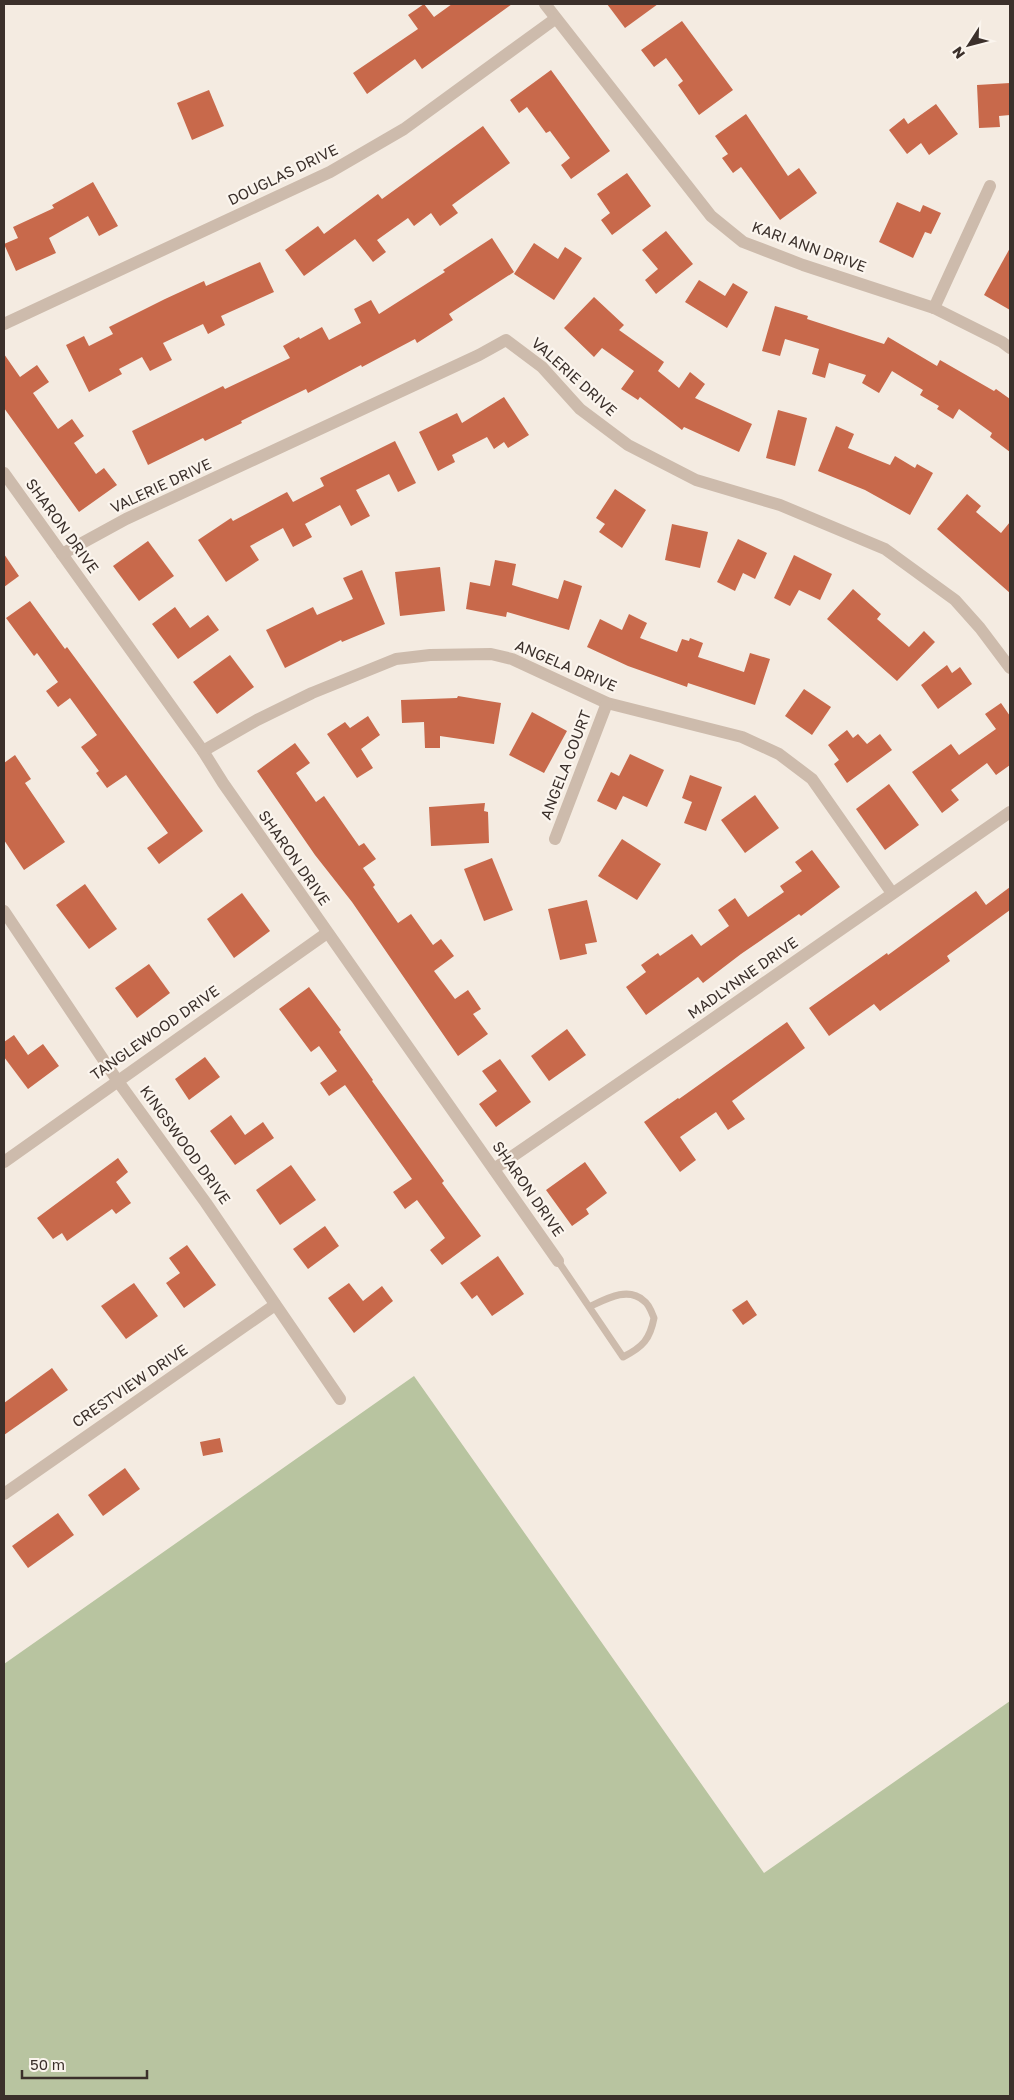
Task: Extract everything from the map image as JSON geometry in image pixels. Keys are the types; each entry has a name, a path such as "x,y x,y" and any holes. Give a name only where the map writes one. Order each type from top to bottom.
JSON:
{"street":[{"name":"KARI ANN DRIVE","path":"545,4 711,216 743,242 803,265 934,308 1002,342 1010,348"},
{"name":"DOUGLAS DRIVE","path":"4,324 330,172 404,129 555,19"},
{"path":"934,308 990,186"},
{"name":"VALERIE DRIVE","path":"62,554 126,520 479,356 506,340 542,367 580,409 628,445 696,480 780,505 885,549 955,600 980,628 1010,668"},
{"name":"SHARON DRIVE","path":"4,473 203,751 327,933 558,1261"},
{"name":"ANGELA DRIVE","path":"203,751 257,720 312,693 396,659 430,655 491,654 512,659 607,703 742,737 779,754 812,779 892,893"},
{"name":"ANGELA COURT","path":"555,839 607,703"},
{"name":"MADLYNNE DRIVE","path":"494,1169 1010,812"},
{"name":"KINGSWOOD DRIVE","path":"4,911 117,1080 206,1202 340,1399"},
{"name":"TANGLEWOOD DRIVE","path":"4,1162 117,1080 327,933"},
{"name":"CRESTVIEW DRIVE","path":"4,1494 276,1305"}],"lane":[{"path":"558,1261 589,1307 623,1357 634,1351 650,1335 654,1318 645,1301 631,1294 614,1295 589,1307"}],"green space":[{"path":"414,1376 764,1873 1010,1701 1010,2096 4,2096 4,1664"}],"building":[{"path":"424,4 434,17 452,4 512,4 422,69 415,59 367,94 353,73 418,29 408,15"},
{"path":"607,4 658,4 625,28"},
{"path":"682,21 733,90 699,115 678,85 683,81 666,58 654,67 641,50"},
{"path":"551,70 610,151 571,179 561,165 570,158 550,131 546,133 527,107 519,113 510,100"},
{"path":"1010,83 1010,115 999,116 1000,127 979,128 977,85"},
{"path":"209,90 224,126 192,140 177,103"},
{"path":"936,104 958,134 929,155 921,143 907,154 889,130 904,118 908,124"},
{"path":"746,114 788,176 799,168 817,193 780,220 741,167 733,173 722,158 728,154 715,136"},
{"path":"483,126 510,163 452,205 458,213 440,226 431,213 414,226 408,218 377,240 386,252 373,262 355,239 304,276 285,250 318,226 324,234 378,194 382,199"},
{"path":"627,173 651,206 612,235 601,220 610,213 597,194"},
{"path":"93,182 118,226 99,236 88,216 49,238 56,253 16,271 4,244 18,238 13,227 54,208 52,205"},
{"path":"897,202 920,212 923,205 941,213 931,234 925,232 913,258 879,242"},
{"path":"666,231 693,264 656,294 645,280 658,269 642,250"},
{"path":"492,238 514,272 449,314 453,320 417,343 415,339 308,393 306,389 205,441 203,438 148,465 132,431 223,386 225,389 290,358 283,346 299,337 300,339 322,327 329,340 361,323 354,309 371,300 379,314 445,272 443,270"},
{"path":"534,243 558,259 565,247 582,258 554,300 514,274"},
{"path":"1010,248 1010,310 984,295"},
{"path":"260,262 274,292 221,316 225,325 208,334 203,324 163,343 172,360 150,371 142,357 119,369 122,374 89,392 66,345 84,336 89,346 113,334 109,327 165,299 204,281 206,286"},
{"path":"699,280 725,296 733,283 748,292 727,328 685,302"},
{"path":"594,297 624,325 619,330 664,362 658,371 679,388 690,372 705,384 695,398 752,424 739,452 684,427 682,430 640,397 638,400 621,389 634,371 602,348 594,357 564,328"},
{"path":"775,306 808,316 807,319 884,344 888,337 937,366 940,360 994,391 996,389 1010,399 1010,452 990,437 992,433 959,409 953,419 937,409 939,406 920,395 923,390 892,371 879,393 862,383 866,375 829,363 825,378 812,374 819,349 785,339 780,356 762,351"},
{"path":"4,354 20,377 37,365 49,382 33,393 58,429 72,419 84,436 74,443 96,474 104,468 117,485 79,512 4,408"},
{"path":"504,397 529,435 508,448 504,442 494,449 487,437 452,455 455,462 438,471 419,432 457,413 462,423"},
{"path":"778,410 807,418 795,466 766,458"},
{"path":"836,426 854,434 848,448 890,465 895,456 915,468 917,464 933,473 910,515 865,490 818,471"},
{"path":"395,441 416,483 398,492 389,474 356,490 370,516 351,526 340,505 305,524 312,537 293,547 283,528 250,546 259,560 226,582 198,540 231,518 233,521 287,492 293,502 324,486 320,478"},
{"path":"615,489 646,510 622,548 599,532 605,524 596,518"},
{"path":"967,494 981,506 976,512 1001,533 1010,522 1010,593 937,529"},
{"path":"672,524 708,532 700,568 665,560"},
{"path":"738,539 767,553 755,579 743,573 735,591 717,582"},
{"path":"148,541 174,576 139,601 113,566"},
{"path":"4,554 19,576 4,587"},
{"path":"794,555 832,574 820,600 799,590 790,606 774,598"},
{"path":"495,560 516,564 512,585 558,599 564,580 582,586 569,630 507,612 506,617 466,609 470,582 490,586"},
{"path":"440,567 445,611 400,616 395,572"},
{"path":"362,570 385,624 342,642 341,640 285,668 266,630 313,607 317,615 353,599 343,578"},
{"path":"853,589 881,614 877,619 909,647 924,631 935,642 897,681 827,619"},
{"path":"30,601 65,649 67,647 203,831 159,864 147,848 168,833 126,775 107,788 96,773 99,771 81,747 97,735 70,698 58,707 46,691 58,682 37,653 34,656 6,618"},
{"path":"175,607 190,628 208,615 219,630 178,659 152,624"},
{"path":"629,614 647,623 640,638 677,652 682,639 689,641 690,638 703,643 698,657 744,672 750,653 770,659 755,705 688,683 687,687 628,666 587,647 600,619 622,630"},
{"path":"230,655 254,687 217,714 193,682"},
{"path":"947,665 952,673 960,667 972,684 938,709 921,685"},
{"path":"804,689 831,707 812,735 785,716"},
{"path":"458,696 501,703 494,744 440,736 440,748 425,748 424,722 402,723 401,700 457,698"},
{"path":"1001,703 1010,716 1010,765 996,775 987,763 951,790 959,800 942,813 912,772 951,744 959,755 996,729 985,714"},
{"path":"532,712 567,731 544,773 509,755"},
{"path":"368,716 380,735 361,749 373,768 357,778 327,734 345,722 350,728"},
{"path":"847,730 853,738 858,734 867,744 880,734 892,750 847,783 834,764 839,760 828,745"},
{"path":"295,743 310,763 296,773 316,802 324,796 359,846 364,843 376,859 363,868 375,885 373,887 398,923 411,914 433,945 441,939 454,956 434,971 455,999 468,990 481,1009 473,1014 488,1034 458,1056 352,902 315,855 257,771"},
{"path":"630,754 664,770 647,807 623,796 616,810 597,801 611,772 619,776"},
{"path":"15,755 31,779 25,783 65,842 24,870 4,840 4,763"},
{"path":"690,775 722,787 706,831 684,823 692,802 682,798"},
{"path":"889,784 919,825 885,850 856,809"},
{"path":"755,795 779,828 745,853 721,820"},
{"path":"485,803 484,811 488,812 489,843 431,846 429,807"},
{"path":"622,839 661,864 637,900 598,876"},
{"path":"812,850 840,887 801,916 799,914 741,954 703,983 698,977 646,1015 626,987 646,972 641,965 658,953 660,956 692,934 701,946 729,926 718,910 735,898 748,917 784,892 780,886 802,871 795,862"},
{"path":"492,858 513,910 484,921 464,869"},
{"path":"85,884 117,929 89,949 56,905"},
{"path":"1010,887 1010,910 947,956 950,961 880,1011 874,1004 829,1036 809,1008 887,953 888,955 976,891 986,905"},
{"path":"242,893 270,931 234,958 207,919"},
{"path":"587,900 597,942 585,944 587,954 560,960 548,909"},
{"path":"149,964 170,993 137,1018 115,988"},
{"path":"309,987 341,1030 339,1032 372,1081 444,1181 442,1183 481,1236 442,1265 430,1250 445,1238 417,1200 405,1209 393,1192 412,1179 345,1085 329,1096 320,1083 337,1071 319,1046 311,1052 279,1009"},
{"path":"787,1022 805,1048 732,1101 745,1119 728,1130 716,1112 680,1137 696,1160 680,1172 644,1122"},
{"path":"567,1029 586,1055 549,1081 531,1056"},
{"path":"14,1035 28,1055 43,1044 59,1066 28,1089 4,1057 4,1042"},
{"path":"205,1057 220,1077 189,1100 175,1079"},
{"path":"500,1059 531,1102 496,1127 479,1104 497,1091 482,1071"},
{"path":"231,1115 245,1135 263,1122 274,1138 235,1165 210,1131"},
{"path":"118,1158 128,1172 116,1182 131,1203 116,1214 112,1209 67,1241 62,1233 53,1239 37,1218"},
{"path":"585,1162 607,1193 586,1209 589,1214 572,1226 546,1190"},
{"path":"291,1165 316,1200 280,1225 256,1190"},
{"path":"325,1226 339,1246 308,1269 293,1249"},
{"path":"187,1245 216,1285 184,1308 166,1283 180,1273 169,1258"},
{"path":"498,1256 524,1294 492,1316 477,1295 472,1299 460,1283"},
{"path":"134,1283 158,1316 126,1339 101,1306"},
{"path":"349,1283 363,1301 382,1286 393,1301 354,1333 328,1298"},
{"path":"747,1300 757,1315 743,1325 732,1310"},
{"path":"52,1368 68,1390 4,1435 4,1403"},
{"path":"220,1438 223,1452 203,1456 200,1442"},
{"path":"125,1468 140,1489 103,1516 88,1495"},
{"path":"58,1513 74,1535 28,1568 12,1546"}]}
